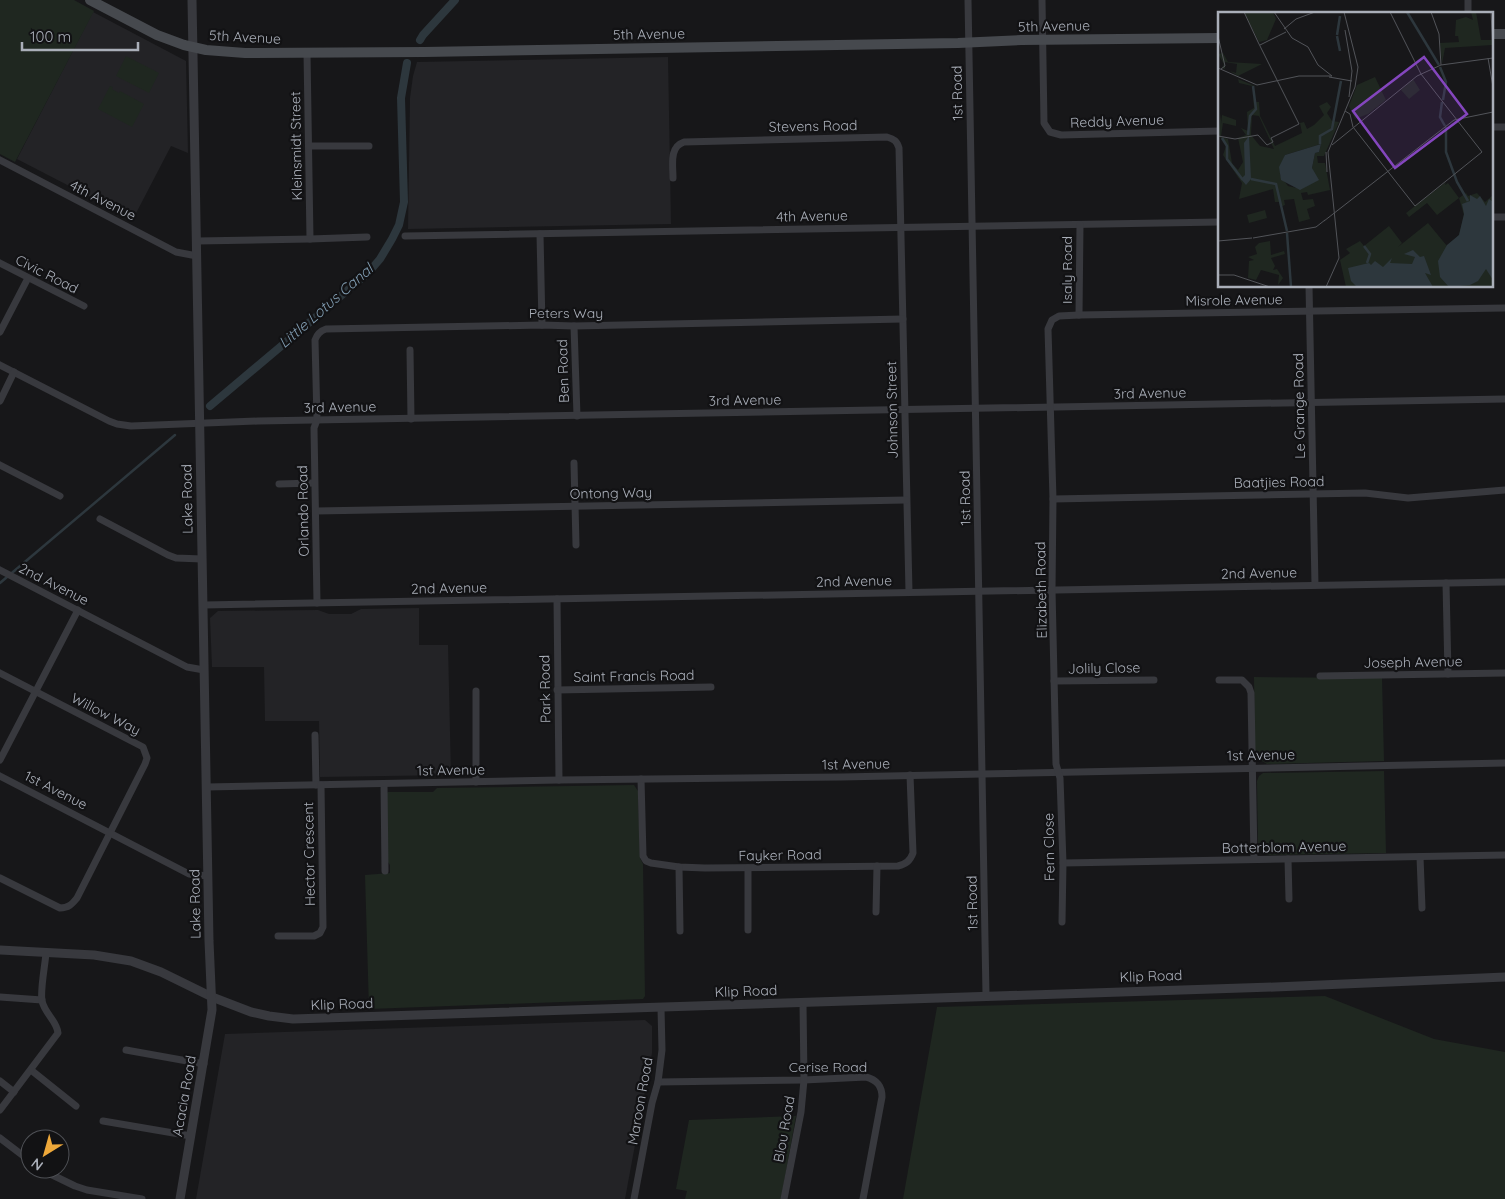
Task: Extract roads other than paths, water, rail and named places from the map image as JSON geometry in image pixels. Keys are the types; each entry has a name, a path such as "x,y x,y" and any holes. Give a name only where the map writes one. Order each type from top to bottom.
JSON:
{"main road":[{"name":"5th Avenue","path":"90,0 157,35 194,48 238,53 424,52 1218,38"},
{"path":"1492,34 1505,34"}],"street":[{"name":"Lake Road","path":"192,0 209,940 212,997"},
{"name":"1st Road","path":"968,0 986,995"},
{"path":"1042,0 1043,40"},
{"name":"Reddy Avenue","path":"1043,40 1044,123 1050,132 1061,135 1218,131"},
{"name":"Kleinsmidt Street","path":"307,53 310,239"},
{"path":"1492,127 1505,127"},
{"name":"Stevens Road","path":"673,178 674,150 679,144 684,142 887,137 895,140 899,148 901,227"},
{"path":"309,146 369,146"},
{"name":"4th Avenue","path":"0,160 176,252 197,256"},
{"path":"1492,217 1505,217"},
{"name":"4th Avenue","path":"406,236 1218,222"},
{"name":"Isaly Road","path":"1079,316 1080,225"},
{"name":"Johnson Street","path":"901,227 909,592"},
{"name":"Ben Road","path":"540,234 542,325"},
{"path":"197,241 367,237"},
{"name":"Civic Road","path":"0,263 84,306"},
{"path":"0,332 28,278"},
{"name":"Le Grange Road","path":"1309,288 1315,585"},
{"name":"Misrole Avenue","path":"1050,407 1049,324 1059,316 1505,308"},
{"name":"Peters Way","path":"317,420 315,340 318,333 322,330 903,319"},
{"name":"Ben Road","path":"574,326 577,416"},
{"path":"410,350 412,419"},
{"name":"3rd Avenue","path":"0,365 117,424 131,426 317,420 1505,399"},
{"path":"0,401 14,372"},
{"name":"Elizabeth Road","path":"1050,407 1053,499 1054,682 1056,764 1058,772"},
{"name":"Orlando Road","path":"316,603 314,428 317,420"},
{"path":"574,464 576,545"},
{"path":"0,465 60,496"},
{"path":"279,484 314,483"},
{"name":"Baatjies Road","path":"1053,499 1365,493 1408,498 1505,490"},
{"name":"Ontong Way","path":"316,511 906,500"},
{"path":"100,519 168,555 176,558 202,559"},
{"name":"2nd Avenue","path":"2,571 187,667 204,670"},
{"name":"2nd Avenue","path":"204,605 1505,582"},
{"path":"1446,583 1448,674"},
{"name":"Park Road","path":"557,599 558,780"},
{"path":"0,760 78,610"},
{"name":"Willow Way","path":"0,673 143,747 147,758 145,764 110,832"},
{"name":"Joseph Avenue","path":"1320,676 1505,673"},
{"name":"Jolily Close","path":"1054,682 1154,680"},
{"path":"1219,680 1242,680 1249,687 1251,693 1254,859"},
{"name":"Saint Francis Road","path":"557,690 711,686"},
{"path":"476,691 476,782"},
{"name":"Hector Crescent","path":"278,936 314,936 320,933 323,924 316,735"},
{"name":"1st Avenue","path":"207,787 1505,763"},
{"name":"Fern Close","path":"1058,772 1060,778 1063,864 1062,922"},
{"name":"Fayker Road","path":"640,780 643,856 646,861 651,863 680,867 748,868 898,866 905,865 913,853 910,775"},
{"name":"1st Avenue","path":"0,776 189,874 208,876"},
{"path":"384,784 385,871"},
{"path":"0,878 52,905 67,908 77,898 110,832"},
{"name":"Botterblom Avenue","path":"1063,864 1505,855"},
{"path":"1420,857 1422,908"},
{"path":"1288,860 1289,899"},
{"path":"876,866 876,912"},
{"path":"680,867 680,930"},
{"path":"748,868 748,930"},
{"name":"Klip Road","path":"0,950 94,955 131,961 161,972 212,997 260,1014 293,1019 661,1008 1505,977"},
{"path":"0,1110 58,1033 58,1028 46,1011 42,1000 46,953"},
{"path":"0,997 42,1000"},
{"name":"Acacia Road","path":"180,1199 204,1064 212,1010 212,997"},
{"name":"Blou Road","path":"784,1199 801,1112 804,1080 803,1003"},
{"name":"Maroon Road","path":"634,1199 652,1103 658,1082 662,1050 661,1008"},
{"path":"126,1050 204,1064"},
{"path":"31,1070 76,1106"},
{"name":"Cerise Road","path":"658,1082 804,1080 866,1077 873,1079 882,1090 882,1097 863,1199"},
{"path":"0,1081 14,1092"},
{"path":"103,1122 191,1136"},
{"path":"0,1138 20,1153"},
{"path":"60,1179 87,1190 142,1199"}],"waterway":[{"name":"Little Lotus Canal","path":"420,40 455,0"},
{"name":"Little Lotus Canal","path":"210,406 368,273 380,259 392,239 399,225 404,202 401,98 407,63"},
{"name":"Little Lotus Canal","path":"0,583 175,435"}]}
